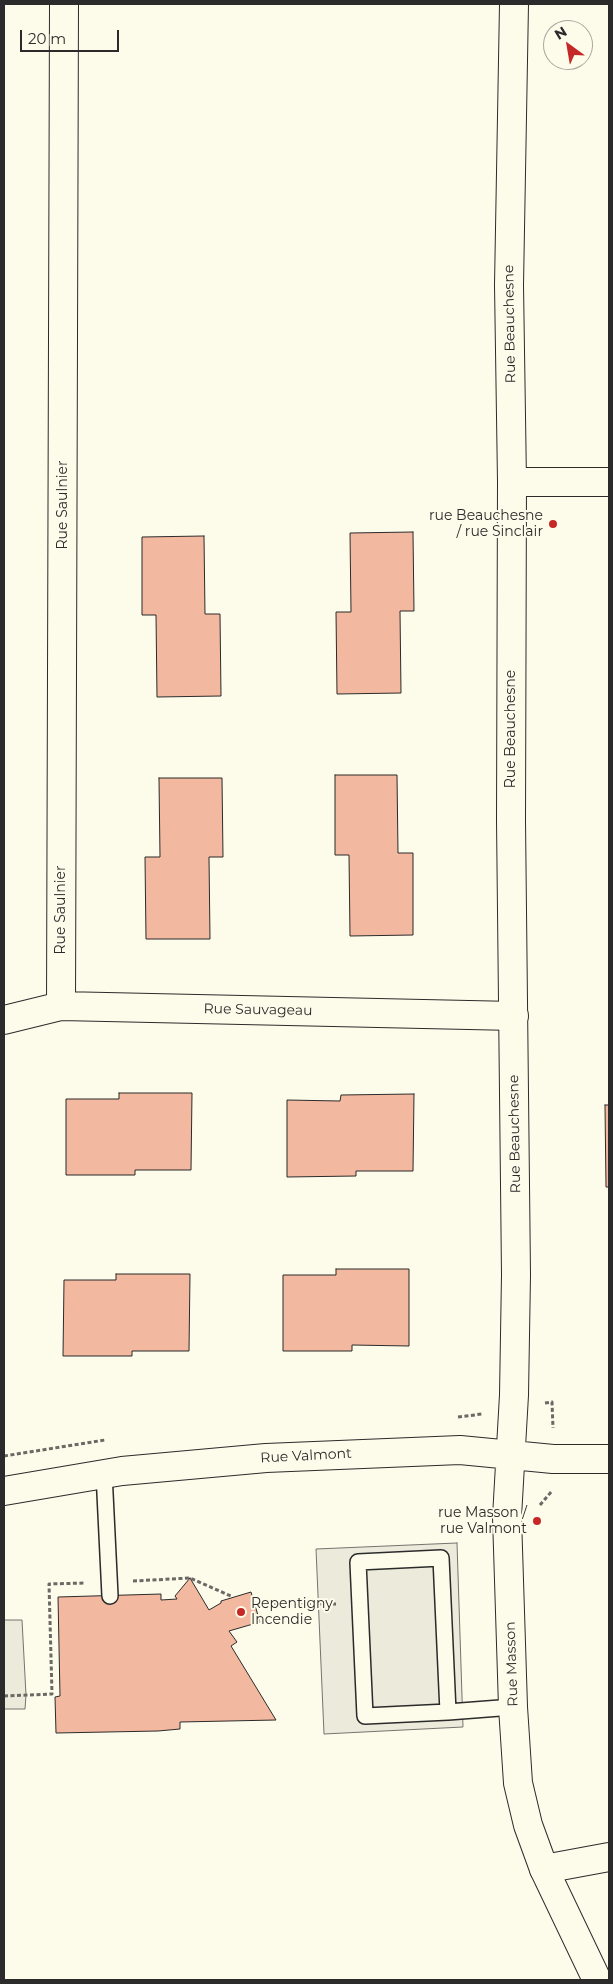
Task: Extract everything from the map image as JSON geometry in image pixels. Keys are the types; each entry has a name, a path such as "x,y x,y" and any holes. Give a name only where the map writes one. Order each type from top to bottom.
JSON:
{"street":[{"name":"Rue Saulnier","path":"61,1006 64,4"},
{"name":"Rue Beauchesne","path":"509,1454 514,1395 516,1275 511,820 512,482 509,285 514,4"},
{"path":"512,482 609,482"},
{"name":"Rue Sauvageau","path":"4,1020 61,1006 514,1016"},
{"name":"Rue Valmont","path":"4,1491 104,1474 204,1462 323,1455 460,1450 553,1459 609,1459"},
{"name":"Rue Masson","path":"509,1454 507,1516 513,1707 518,1784 528,1824 544,1869 597,1980"},
{"path":"544,1869 609,1856"}],"lane":[{"path":"104,1474 110,1589"},
{"path":"448,1712 441,1558 358,1562 365,1716 448,1712 513,1707"}],"path":[{"path":"162,1580 190,1578 233,1597"},
{"path":"4,1696 52,1694 49,1584 110,1589"},
{"path":"255,1604 319,1604"}],"shaded area":[{"path":"457,1543 463,1727 324,1734 316,1549"},
{"path":"4,1620 22,1620 25,1709 4,1709"}],"building":[{"path":"413,532 414,611 400,611 401,693 337,694 336,612 351,612 350,533"},
{"path":"204,536 205,614 220,614 221,696 157,697 156,615 142,615 142,537"},
{"path":"335,775 397,775 398,853 413,853 413,935 350,936 349,855 335,855"},
{"path":"159,778 222,778 223,857 209,857 210,939 146,939 145,857 160,857"},
{"path":"119,1093 192,1093 191,1170 135,1170 135,1175 66,1175 66,1099 119,1099"},
{"path":"414,1094 413,1171 356,1171 356,1176 287,1177 287,1100 340,1101 341,1095"},
{"path":"605,1105 609,1105 609,1187 606,1187"},
{"path":"336,1269 409,1269 409,1346 352,1345 352,1351 283,1351 283,1275 336,1275"},
{"path":"116,1274 190,1274 189,1351 132,1351 132,1356 63,1356 64,1280 116,1280"},
{"path":"190,1578 209,1610 221,1603 221,1601 251,1592 260,1622 229,1631 237,1642 231,1646 276,1720 180,1722 180,1729 158,1731 56,1733 55,1697 60,1696 58,1597 161,1594 161,1600 177,1599 175,1596"}],"place":[{"name":"rue Beauchesne / rue Sinclair","path":"553,524"},
{"name":"rue Masson / rue Valmont","path":"537,1521"},
{"name":"Repentigny Incendie","path":"241,1612"}]}
